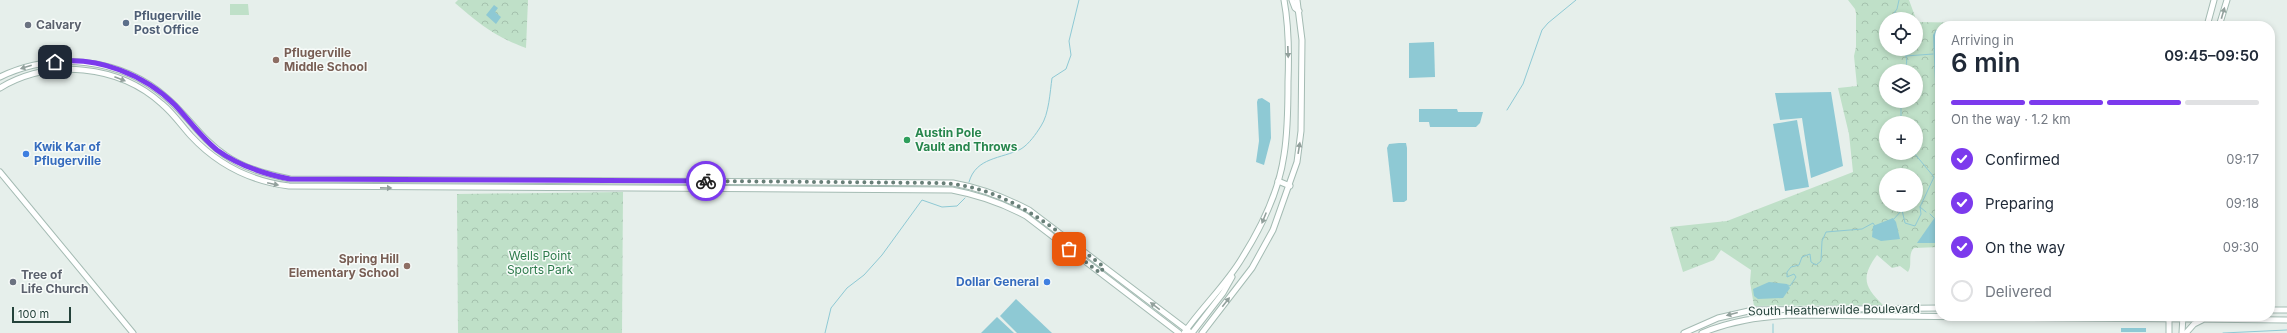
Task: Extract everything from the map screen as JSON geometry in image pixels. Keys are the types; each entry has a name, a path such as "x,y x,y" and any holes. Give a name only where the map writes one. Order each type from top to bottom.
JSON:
{"main road":[{"path":"0,77 33,66 61,61 103,65 130,74 158,90 185,116 205,139 226,156 266,174 305,180 844,182 952,184 988,191 1029,210 1188,332 1241,260 1259,229 1278,181 1284,156 1287,127 1289,69 1284,0"},
{"path":"1292,0 1295,8 1299,11"},
{"path":"1202,333 1252,268 1273,230 1290,186 1297,162 1301,131 1302,40 1297,0"},
{"path":"2208,21 2214,0"},
{"path":"2221,21 2227,0"},
{"path":"101,73 103,65"},
{"path":"0,88 38,73 63,70 101,73 125,81 153,97 201,146 237,172 265,182 298,187 952,190 986,197 1026,216 1179,333"},
{"path":"13,72 17,80"},
{"path":"153,97 158,90"},
{"path":"178,122 185,116"},
{"path":"0,172 133,333"},
{"path":"412,180 412,188"},
{"path":"492,180 492,187"},
{"path":"709,181 709,188"},
{"path":"1278,181 1290,186"},
{"path":"844,182 844,189"},
{"path":"1100,273 1104,267"},
{"path":"1826,316 1827,308"},
{"name":"South Heatherwilde Boulevard","path":"1684,333 1718,318 1753,310 1935,308"},
{"path":"2275,310 2287,310"},
{"name":"South Heatherwilde Boulevard","path":"1702,333 1720,326 1754,317 1790,315 1935,316"},
{"name":"South Heatherwilde Boulevard","path":"2275,320 2287,320"},
{"path":"2169,321 2169,333"},
{"path":"2182,333 2183,321"},
{"path":"2186,333 2194,324 2200,321"}],"green space":[{"path":"458,0 528,0 526,48 515,44 480,24 455,3"},
{"path":"1848,0 1909,0 1913,12 1879,12 1879,56 1923,56 1923,22 1935,22 1935,247 1914,248 1911,254 1908,272 1900,266 1892,268 1877,255 1868,270 1867,282 1872,293 1883,305 1754,306 1750,282 1751,270 1721,250 1714,260 1683,272 1670,227 1727,221 1853,172 1849,134 1838,88 1857,86 1854,56 1856,47 1856,13 1855,9"},
{"path":"230,4 248,4 249,15 230,15"},
{"name":"Wells Point Sports Park","path":"623,192 622,333 458,333 457,194"}],"water":[{"path":"494,5 498,8 495,12 501,17 496,24 486,15"},
{"path":"1935,32 1935,85 1933,35"},
{"path":"1434,42 1435,77 1409,78 1409,43"},
{"path":"1831,92 1843,166 1811,178 1802,118 1780,120 1775,93"},
{"path":"1262,98 1270,103 1271,138 1264,165 1256,162 1259,141 1257,102 1258,99"},
{"path":"1419,109 1457,109 1458,112 1483,112 1480,123 1476,127 1430,127 1429,122 1419,122"},
{"path":"1797,120 1809,187 1785,191 1773,124"},
{"path":"1406,143 1407,148 1407,200 1404,202 1393,202 1387,148 1389,144"},
{"path":"1935,217 1935,243 1917,243"},
{"path":"1893,218 1896,222 1900,239 1881,241 1872,237 1873,226"},
{"path":"1769,282 1787,284 1790,288 1783,298 1758,299 1754,296 1753,289"},
{"path":"1016,299 1052,333 1017,333 1000,316"},
{"path":"997,317 1014,333 981,333"},
{"path":"2121,328 2146,328 2146,332 2121,332"}],"waterway":[{"path":"969,182 972,174 983,163 1021,149 1030,142 1041,126 1046,115 1052,78 1066,69 1071,55 1069,41 1079,0"},
{"path":"1507,110 1523,84 1542,30 1548,23 1576,0"},
{"path":"1895,12 1899,0"},
{"path":"1923,55 1933,54"},
{"path":"1906,56 1906,64"},
{"path":"1901,108 1901,116"},
{"path":"1893,220 1902,210 1905,223 1915,226 1921,214 1920,207 1934,177 1920,160"},
{"path":"825,333 831,308 847,288 864,275 882,255 922,200 942,207 957,206 965,198"},
{"path":"1930,214 1934,218"},
{"path":"1788,285 1790,286 1796,277 1794,274 1787,277 1787,272 1791,267 1799,265 1802,257 1810,254 1811,262 1816,265 1821,261 1822,241 1826,232 1862,229 1873,223 1875,226"},
{"path":"1773,324 1773,333"},
{"path":"2223,333 2287,330"}],"way so far":[{"path":"706,181 938,183 968,186 1007,198 1029,210 1104,267 1100,273 1069,249"}],"place":[{"name":"Pflugerville Post Office","path":"126,23"},
{"name":"Calvary","path":"28,25"},
{"name":"Pflugerville Middle School","path":"276,60"},
{"name":"Austin Pole Vault and Throws","path":"907,140"},
{"name":"Kwik Kar of Pflugerville","path":"26,154"},
{"name":"Spring Hill Elementary School","path":"407,266"},
{"name":"Tree of Life Church","path":"13,282"},
{"name":"Dollar General","path":"1047,282"}],"route":[{"path":"55,62 86,62 103,65 130,74 158,90 175,105 205,139 226,156 240,164 266,174 290,179 706,181"}]}
